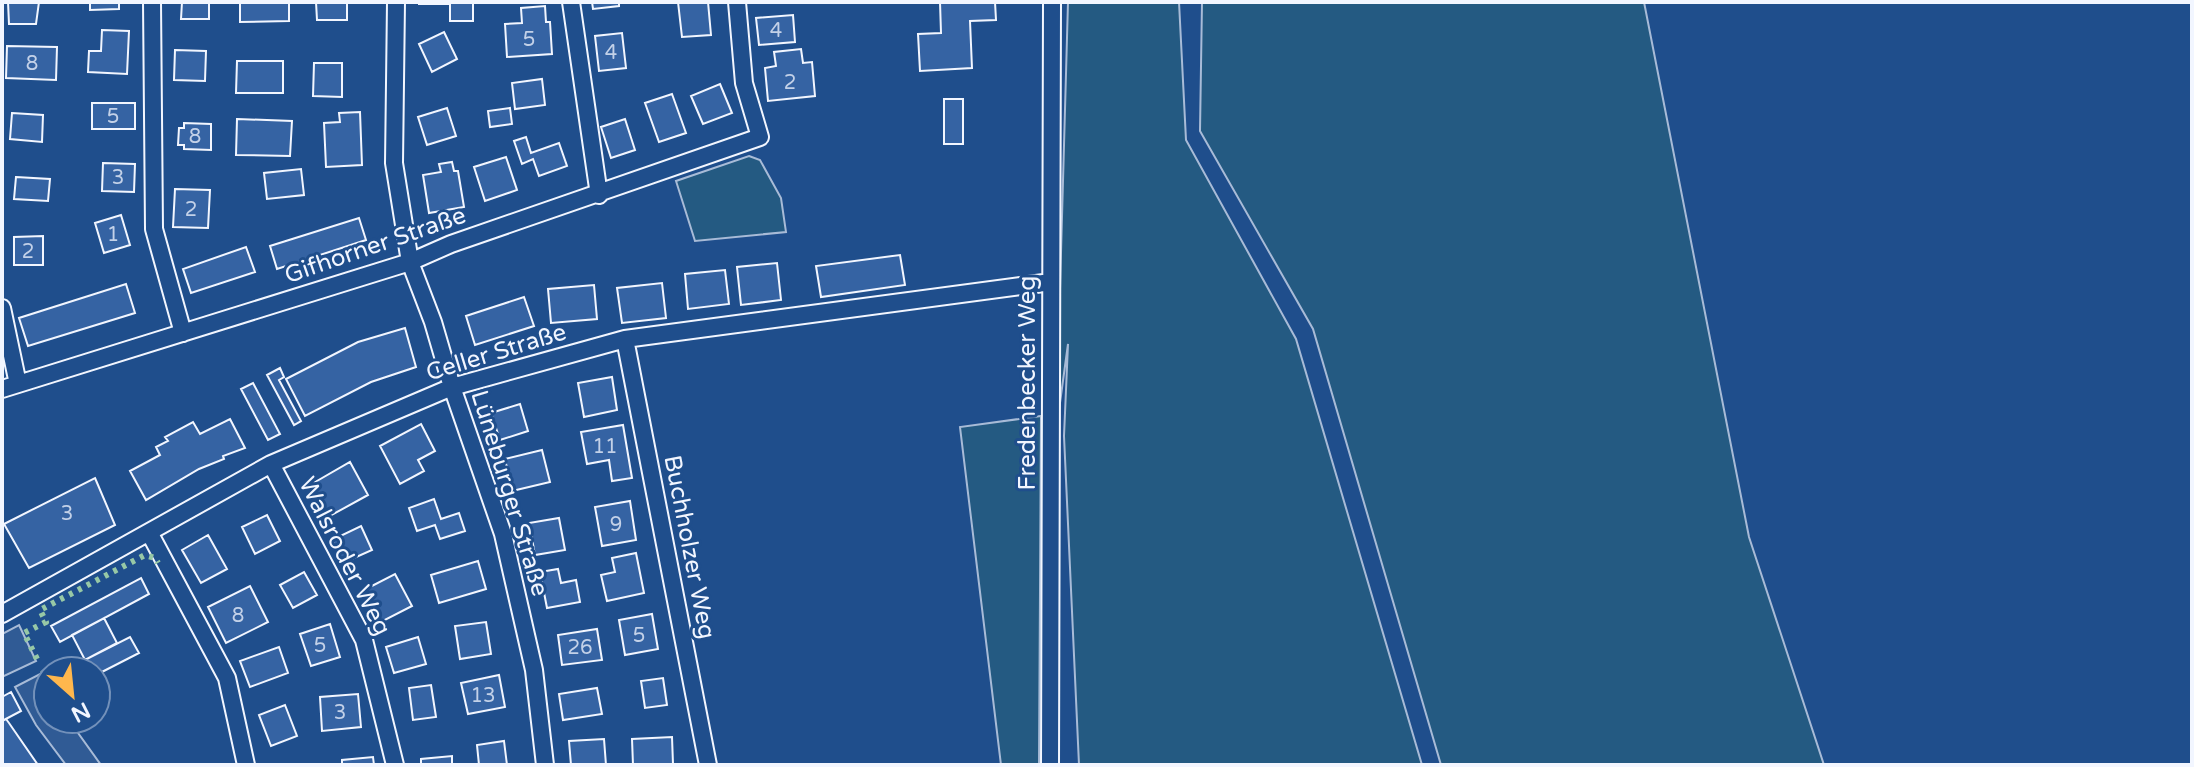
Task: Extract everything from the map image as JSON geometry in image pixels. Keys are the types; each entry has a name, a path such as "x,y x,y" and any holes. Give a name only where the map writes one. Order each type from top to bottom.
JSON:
{"street":[{"path":"152,2 154,229 183,333"},
{"name":"Lüneburger Straße","path":"396,2 394,163 410,262 503,534 534,670 545,765"},
{"path":"571,2 599,195"},
{"name":"Gifhorner Straße","path":"10,387 410,262 451,244 760,137 744,83 737,2"},
{"name":"Fredenbecker Weg","path":"1050,765 1052,2"},
{"name":"Celler Straße","path":"2,614 271,464 452,387 625,339 1051,282"},
{"path":"2,308 10,387"},
{"name":"Buchholzer Weg","path":"625,339 708,765"},
{"name":"Walsroder Weg","path":"271,464 364,640 395,765"},
{"path":"150,534 227,678 246,765"}],"shaded area":[{"path":"1068,2 1179,2 1186,140 1296,339 1422,765 1079,765 1064,436 1068,344 1056,432"},
{"path":"1202,2 1644,2 1749,537 1824,765 1441,765 1313,329 1200,131"},
{"path":"749,156 760,160 781,198 786,232 695,241 676,181"},
{"path":"1041,416 1039,765 1001,765 960,427"},
{"path":"19,625 33,655 32,663 2,677 2,634"},
{"path":"32,678 32,718 15,687"},
{"path":"44,735 79,735 101,765 66,765"}],"building":[{"path":"8,2 39,2 36,24 9,24"},
{"path":"90,2 119,2 119,9 90,10"},
{"path":"182,2 209,2 209,19 181,19"},
{"path":"240,2 289,2 289,21 240,22"},
{"path":"316,2 347,2 347,20 317,20"},
{"path":"419,2 473,3 473,21 450,21 450,4"},
{"path":"592,2 619,2 619,6 593,9"},
{"path":"678,2 708,2 711,35 682,37"},
{"path":"940,2 995,2 996,20 970,21 972,68 920,71 918,34 941,33"},
{"path":"545,6 546,22 550,22 552,54 507,57 505,24 522,23 521,8"},
{"path":"793,15 795,42 759,45 756,18"},
{"path":"102,30 129,31 127,74 88,72 89,51 101,51"},
{"path":"444,32 457,59 432,72 419,44"},
{"path":"622,33 626,68 599,71 595,36"},
{"path":"7,46 57,47 56,80 6,78"},
{"path":"801,49 803,63 812,62 815,96 768,101 765,68 776,66 774,52"},
{"path":"175,50 206,51 205,81 174,80"},
{"path":"237,61 283,61 283,93 236,93"},
{"path":"314,63 342,63 342,97 313,96"},
{"path":"542,79 545,105 515,109 512,83"},
{"path":"720,84 732,113 703,124 691,96"},
{"path":"672,94 686,133 659,142 645,103"},
{"path":"944,99 963,99 963,144 944,144"},
{"path":"92,103 135,103 135,129 92,129"},
{"path":"447,108 456,136 427,145 418,117"},
{"path":"510,108 512,124 490,127 488,111"},
{"path":"360,112 362,165 326,167 324,123 340,122 339,113"},
{"path":"12,113 43,115 42,142 10,139"},
{"path":"237,119 292,121 290,156 236,155"},
{"path":"625,119 635,150 611,158 601,127"},
{"path":"184,123 211,124 211,150 184,149 184,145 178,145 179,128 184,128"},
{"path":"526,137 531,153 559,143 567,166 539,176 533,159 522,164 514,141"},
{"path":"506,157 517,190 485,201 474,167"},
{"path":"452,162 454,171 458,171 464,207 429,213 423,175 441,172 439,164"},
{"path":"103,163 135,164 134,192 102,191"},
{"path":"301,169 304,195 267,199 264,173"},
{"path":"16,177 50,179 48,201 14,199"},
{"path":"175,189 210,190 208,228 173,227"},
{"path":"121,215 130,245 104,253 95,223"},
{"path":"359,218 366,240 277,269 270,246"},
{"path":"43,236 43,265 14,265 14,237"},
{"path":"246,247 255,272 191,293 183,269"},
{"path":"900,255 905,285 821,297 816,266"},
{"path":"777,263 781,300 741,305 737,267"},
{"path":"725,270 729,304 688,309 685,274"},
{"path":"662,283 666,318 622,323 617,288"},
{"path":"126,284 135,313 28,346 19,318"},
{"path":"594,285 597,319 551,323 548,289"},
{"path":"524,297 534,326 475,345 466,316"},
{"path":"405,328 416,367 371,382 305,416 286,379 358,342"},
{"path":"280,368 284,377 279,380 301,421 294,425 267,375"},
{"path":"612,377 617,410 584,417 578,383"},
{"path":"253,383 280,434 268,440 241,389"},
{"path":"520,404 528,431 500,440 491,413"},
{"path":"230,419 245,448 223,456 224,459 199,469 146,500 130,471 160,455 156,447 168,441 165,437 193,422 200,434"},
{"path":"421,424 435,451 418,460 424,471 400,484 380,446"},
{"path":"623,425 632,478 612,481 609,460 587,464 581,432"},
{"path":"542,450 550,482 512,491 505,459"},
{"path":"350,462 368,495 328,517 310,485"},
{"path":"95,478 115,525 29,568 4,524"},
{"path":"434,499 441,519 459,513 465,531 440,539 435,525 417,531 409,508"},
{"path":"630,501 636,540 602,546 595,507"},
{"path":"267,515 280,541 255,554 242,527"},
{"path":"559,518 565,550 535,555 529,523"},
{"path":"361,526 372,550 343,563 332,540"},
{"path":"208,535 227,569 201,583 182,550"},
{"path":"636,553 644,593 607,601 601,575 615,572 612,558"},
{"path":"478,561 486,589 439,603 431,575"},
{"path":"558,569 561,583 576,580 580,602 547,608 540,572"},
{"path":"304,572 317,595 293,608 280,585"},
{"path":"395,574 412,606 381,622 364,590"},
{"path":"141,578 149,594 60,642 51,626"},
{"path":"250,586 268,622 226,643 208,607"},
{"path":"652,614 658,649 625,655 619,620"},
{"path":"104,618 117,643 94,655 82,655 72,635"},
{"path":"486,622 491,654 460,659 455,626"},
{"path":"330,624 340,657 311,666 300,634"},
{"path":"597,629 602,660 562,665 558,635"},
{"path":"130,637 139,653 112,667 112,655 95,655"},
{"path":"418,637 426,664 394,673 386,647"},
{"path":"279,647 288,673 250,687 240,661"},
{"path":"499,675 505,707 468,714 461,683"},
{"path":"663,678 667,705 645,708 641,681"},
{"path":"431,685 436,717 413,720 409,688"},
{"path":"597,688 602,714 563,720 559,694"},
{"path":"11,692 21,711 2,721 2,697"},
{"path":"358,694 361,727 322,731 320,697"},
{"path":"285,705 297,736 271,746 259,715"},
{"path":"6,719 38,765 2,765 2,721"},
{"path":"672,737 673,764 633,765 632,739"},
{"path":"604,739 606,765 571,765 569,741"},
{"path":"504,741 507,765 479,765 477,745"},
{"path":"452,756 452,765 421,765 421,759"},
{"path":"373,757 374,765 342,765 342,760"}],"hedge":[{"path":"35,655 24,633 46,622 40,610 145,555 155,558 158,563"}]}
